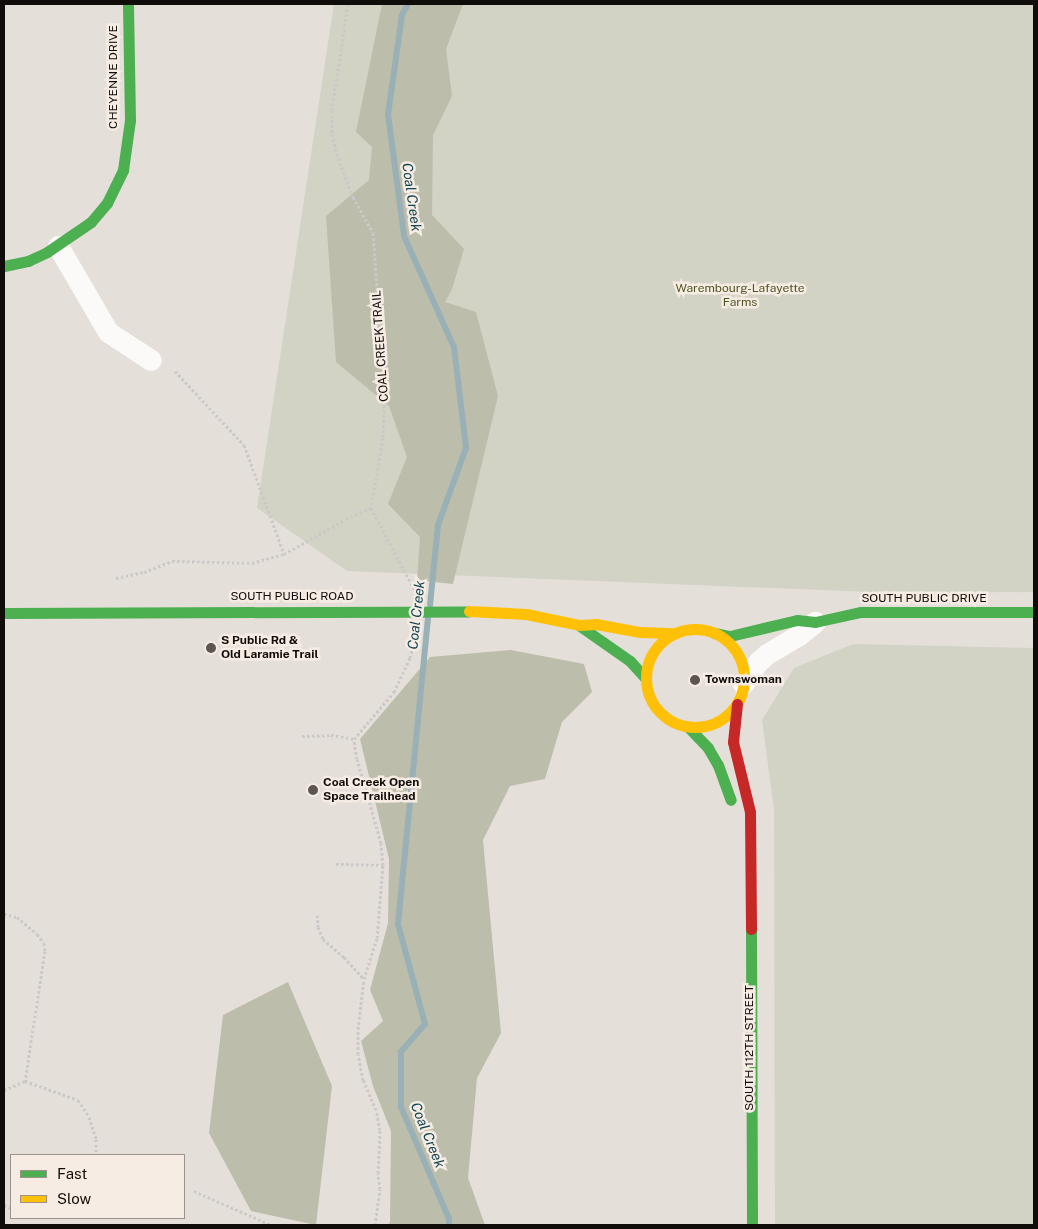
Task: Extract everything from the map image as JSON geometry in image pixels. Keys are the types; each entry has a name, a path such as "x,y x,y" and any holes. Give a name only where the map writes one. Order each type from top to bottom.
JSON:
{"street":[{"name":"CHEYENNE DRIVE","path":"4,266 28,261 58,246 91,222 107,203 123,170 130,120 128,4"},
{"path":"58,246 108,332 151,360"},
{"name":"SOUTH PUBLIC ROAD","path":"4,613 469,611 526,614 579,625 596,624 640,632 676,633"},
{"name":"SOUTH PUBLIC DRIVE","path":"815,622 838,615 861,612 1034,612"},
{"path":"797,620 815,622 758,662 743,684 737,704 730,712 712,724 688,727 671,721 655,707 650,698 646,679 649,660 660,644 676,633 695,629 730,636 797,620"},
{"name":"SOUTH PUBLIC ROAD","path":"579,625 630,661 646,679"},
{"path":"714,633 730,644 736,652 742,667 743,684"},
{"name":"SOUTH 112TH STREET","path":"737,704 732,726 733,742 750,812 752,1225"},
{"path":"688,727 708,748 718,765 732,809"},
{"name":"SOUTH 112TH STREET","path":"739,836 749,872"}],"path":[{"name":"COAL CREEK TRAIL","path":"348,4 332,110 332,134 338,158 353,197 373,233 385,395 383,438 372,508"},
{"path":"175,370 244,445 284,554"},
{"path":"116,578 144,572 172,562 252,563 284,554 346,519 372,508 414,586 414,595"},
{"path":"375,1225 380,1189 378,1173 380,1130 376,1110 363,1080 358,1054 358,1029 364,979 377,938 383,865 381,843 356,759 354,739 394,692 410,658 416,640 415,631"},
{"path":"302,736 331,736 354,739"},
{"path":"336,864 383,865"},
{"path":"4,914 18,917 44,943 45,951 25,1081"},
{"path":"317,915 318,927 323,939 344,957 364,979"},
{"path":"4,1090 25,1081 78,1100 89,1117 96,1140 96,1154"},
{"path":"194,1191 271,1225"}],"green space":[{"name":"Warembourg-Lafayette Farms","path":"334,4 1034,4 1034,592 897,593 347,571 257,508"},
{"path":"382,4 463,4 446,49 452,96 433,135 432,215 464,249 452,289 445,302 476,312 498,396 453,584 417,580 420,537 388,504 407,457 389,406 336,362 326,216 369,180 372,147 356,132"},
{"path":"853,644 1034,648 1034,1225 775,1225 774,810 762,720 794,668"},
{"path":"511,650 584,664 592,692 562,722 545,779 510,786 483,840 501,1033 477,1078 468,1178 485,1225 388,1225 390,1222 391,1131 373,1086 361,1041 383,1021 370,990 388,923 389,859 360,739 430,657"},
{"path":"288,982 332,1086 316,1225 251,1211 209,1133 223,1015"}],"waterway":[{"name":"Coal Creek","path":"408,4 402,15 388,114 404,236 454,347 466,448 438,525 430,605"},
{"name":"Coal Creek","path":"428,618 398,924 425,1024 401,1052 401,1107 449,1219 449,1225"}],"traffic: fast":[{"path":"4,266 28,261 47,252 91,222 107,203 123,170 130,120 128,4"},
{"path":"4,613 469,611"},
{"path":"714,633 730,636 797,620 815,622 861,612 1034,612"},
{"path":"580,626 630,661 646,679"},
{"path":"688,727 708,748 718,765 731,800"},
{"path":"751,929 752,1225"}],"traffic: slow":[{"path":"469,611 526,614 579,625 596,624 640,632 676,633"},
{"path":"695,629 714,633 730,643 740,659 744,678 740,697 730,713 714,723 695,727 676,723 660,713 650,697 646,678 650,659 660,643 676,633 695,629"}],"traffic: jam":[{"path":"737,704 733,742 750,812 751,929"}],"place":[{"name":"S Public Rd & Old Laramie Trail","path":"211,648"},
{"name":"Townswoman","path":"695,680"},
{"name":"Coal Creek Open Space Trailhead","path":"313,790"}]}
